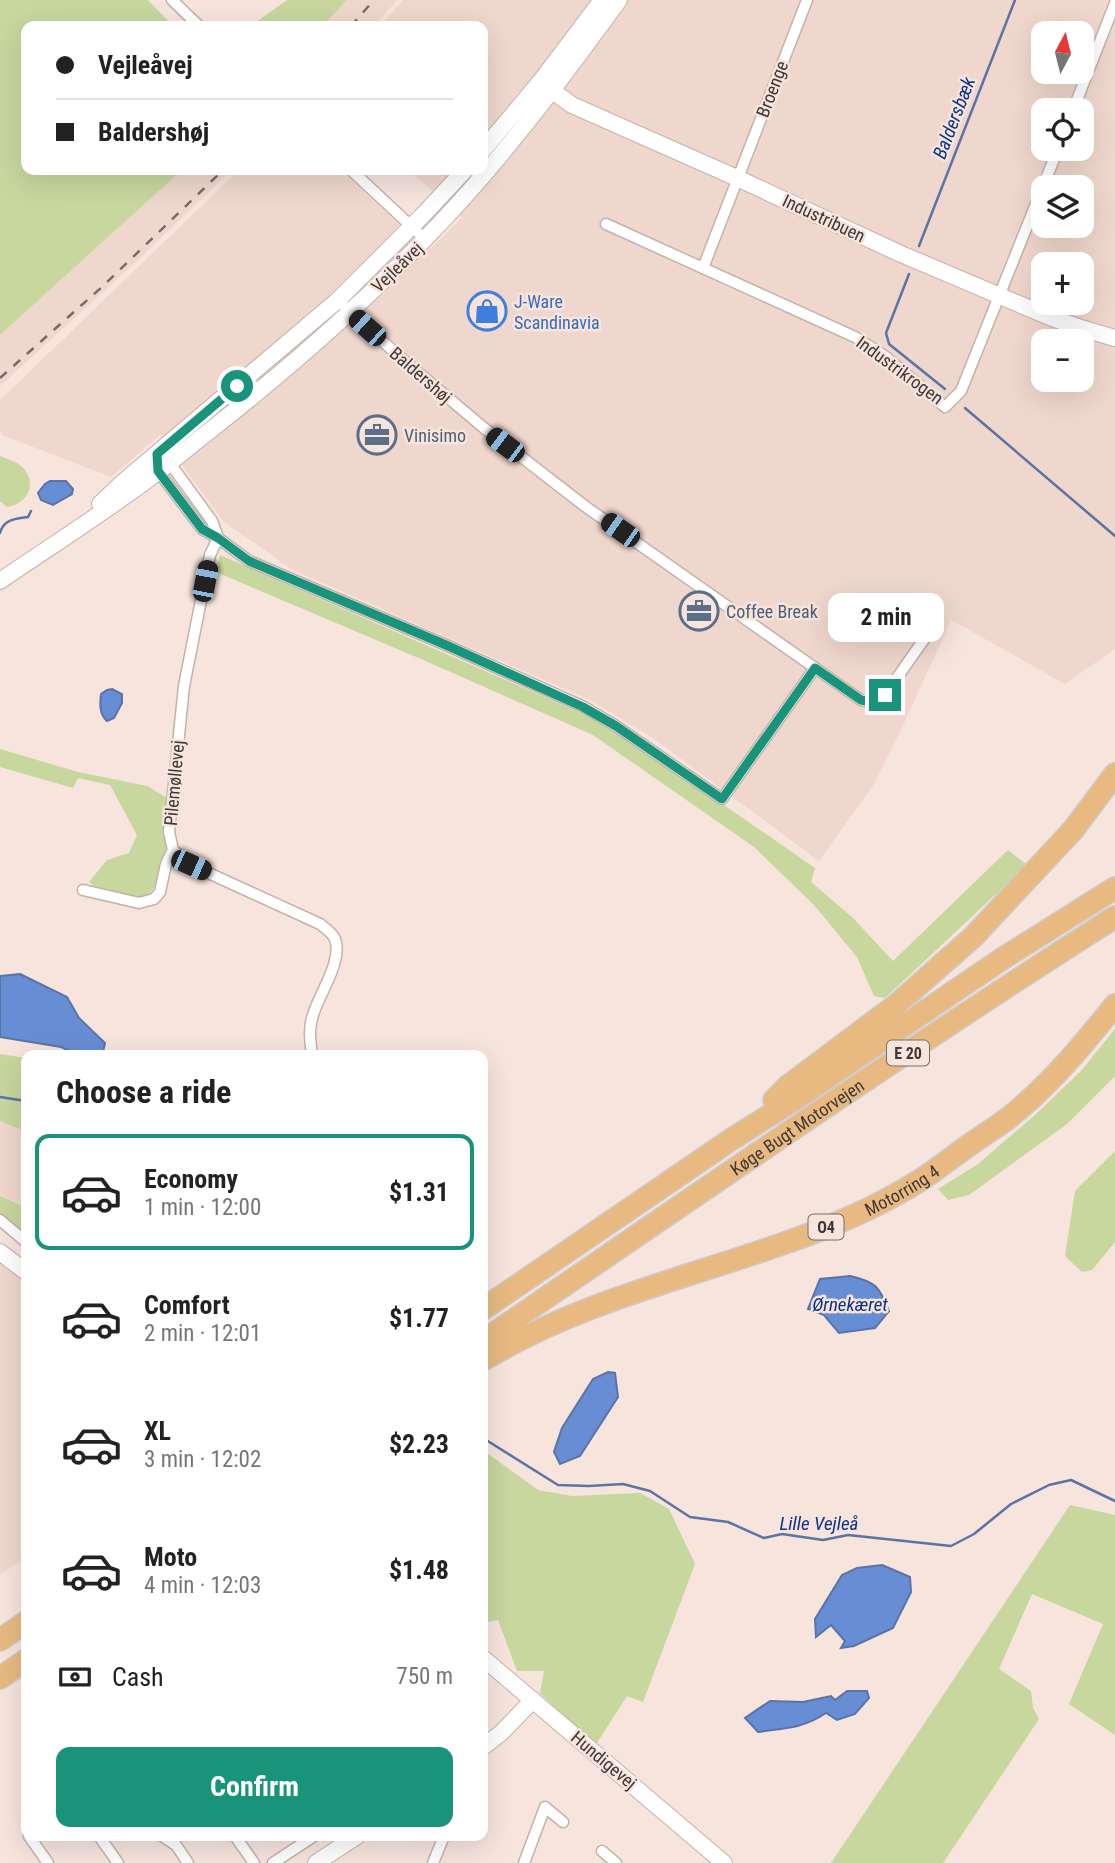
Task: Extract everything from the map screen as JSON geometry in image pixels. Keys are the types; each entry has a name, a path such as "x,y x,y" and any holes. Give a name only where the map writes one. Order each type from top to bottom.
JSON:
{"highway":[{"path":"732,1139 788,1086 896,1005 973,937 1073,830 1115,774"},
{"name":"Køge Bugt Motorvejen","path":"488,1306 1005,957 1115,888"},
{"name":"Køge Bugt Motorvejen","path":"488,1338 713,1183 1032,970 1115,918"},
{"name":"Motorring 4","path":"488,1357 559,1321 658,1283 818,1231 918,1182 1017,1111 1076,1054 1115,1005"},
{"path":"0,1640 21,1625"},
{"path":"0,1678 21,1663"}],"street":[{"path":"172,0 194,21"},
{"name":"Vejleåvej","path":"488,170 602,0"},
{"name":"Vejleåvej","path":"488,145 546,87 619,0"},
{"name":"Broenge","path":"737,178 807,0"},
{"path":"1078,98 1115,4"},
{"name":"Industribuen","path":"546,87 572,105 901,254 1000,297 1115,338"},
{"path":"492,166 510,154 551,107 560,104 572,105"},
{"path":"1000,297 1053,161"},
{"path":"356,175 425,239"},
{"name":"Vejleåvej","path":"161,463 338,300 460,175"},
{"name":"Vejleåvej","path":"0,581 62,539 260,391 350,313 425,239 484,175"},
{"path":"703,268 737,178"},
{"name":"Industrikrogen","path":"606,224 855,337 886,357 945,407 961,391 1000,297"},
{"name":"Baldershøj","path":"338,300 484,428 586,507 861,700 876,703 885,695 934,625"},
{"path":"161,463 202,529 249,561 583,707 616,726 722,799 815,668"},
{"name":"Pilemøllevej","path":"218,538 210,555 184,685 169,832 173,850 191,865 330,931 335,940 335,963 313,1014 309,1035 311,1050"},
{"path":"83,890 139,903 154,899 160,892 166,864 173,850"},
{"path":"0,1220 21,1238"},
{"path":"0,1252 21,1268"},
{"name":"Hundigevej","path":"488,1662 724,1863"},
{"path":"488,1743 533,1700"},
{"path":"524,1863 545,1807 563,1822"},
{"path":"33,1841 48,1863"},
{"path":"103,1841 118,1863"},
{"path":"170,1841 176,1845 188,1863"},
{"path":"239,1841 254,1863"},
{"path":"273,1863 289,1859 305,1841"},
{"path":"316,1863 349,1841"},
{"path":"433,1863 442,1841"},
{"path":"602,1851 616,1863"}],"shaded area":[{"path":"347,0 397,0 378,21 327,21"},
{"path":"403,0 1115,0 1115,649 1065,684 951,620 874,784 819,861 653,738 588,699 293,570 224,522 160,435 111,477 2,435 0,400 234,175 345,175 428,251 462,218 415,175 488,175 488,21 384,21"},
{"path":"176,175 226,175 0,386 0,335"},
{"path":"0,1121 21,1130 21,1205 0,1196"},
{"path":"0,1262 21,1280 21,1560 0,1575"}],"green space":[{"path":"0,0 148,0 168,21 21,21 21,175 176,175 0,335"},
{"path":"287,0 347,0 327,21 258,21"},
{"path":"0,456 23,468 30,483 28,494 20,502 7,507 0,501"},
{"path":"220,555 590,717 630,740 815,868 811,882 853,918 893,961 1008,850 1027,865 885,998 874,996 857,957 814,905 754,847 593,735 216,572"},
{"path":"0,749 78,772 147,786 167,798 167,838 163,866 153,889 144,899 99,890 89,882 107,860 129,853 137,835 110,785 78,778 73,788 0,767"},
{"path":"1115,1029 1115,1076 1067,1124 969,1195 948,1200 938,1189 978,1164 1035,1115 1081,1071"},
{"path":"0,1054 21,1057 21,1130 0,1121"},
{"path":"1115,1151 1115,1242 1092,1270 1082,1272 1065,1256 1075,1191"},
{"path":"0,1196 21,1206 21,1232 0,1216"},
{"path":"488,1454 538,1490 572,1496 640,1493 669,1509 695,1564 643,1702 627,1696 595,1746 540,1693 544,1671 517,1671 498,1620 488,1622"},
{"path":"1070,1505 1115,1515 1115,1735 1069,1704 1103,1624 1032,1594 999,1669 1031,1691 1033,1708 1039,1719 943,1863 831,1863"}],"water":[{"path":"50,481 66,481 73,489 72,494 53,505 41,500 38,493"},
{"path":"112,689 122,694 122,703 114,718 107,721 101,712 101,694"},
{"path":"20,974 67,997 79,1018 105,1043 103,1050 68,1050 0,1037 0,976"},
{"name":"Ørnekæret","path":"850,1276 872,1283 889,1311 875,1328 839,1333 824,1315 808,1309 820,1279"},
{"path":"608,1372 615,1373 618,1397 580,1456 560,1464 554,1452 562,1428 593,1379"},
{"path":"882,1565 910,1577 911,1592 893,1628 854,1646 841,1648 845,1641 831,1625 816,1637 815,1619 842,1575 857,1568"},
{"path":"847,1691 867,1691 869,1698 855,1714 837,1720 826,1713 801,1725 758,1732 745,1718 770,1701 803,1702 831,1696 835,1700"}],"waterway":[{"name":"Baldersbæk","path":"919,246 1015,0"},
{"name":"Baldersbæk","path":"909,274 886,333 889,344 945,389"},
{"name":"Baldersbæk","path":"965,408 1115,536"},
{"path":"0,533 7,522 28,517 31,511"},
{"name":"Lille Vejleå","path":"0,1097 21,1100"},
{"name":"Lille Vejleå","path":"488,1441 558,1485 623,1484 650,1491 690,1517 728,1522 764,1538 782,1534 823,1540 848,1535 951,1546 974,1534 1011,1504 1049,1485 1071,1480 1115,1501"}],"railway":[{"path":"355,21 374,0"},
{"path":"0,378 103,286 218,175"}],"place":[{"name":"J-Ware Scandinavia","path":"487,311"},
{"name":"Vinisimo","path":"377,435"},
{"name":"Coffee Break","path":"699,611"}],"route":[{"path":"237,386 157,454 158,471 202,529 249,561 583,707 616,726 722,799 815,668 861,700 876,703 885,695"}]}
